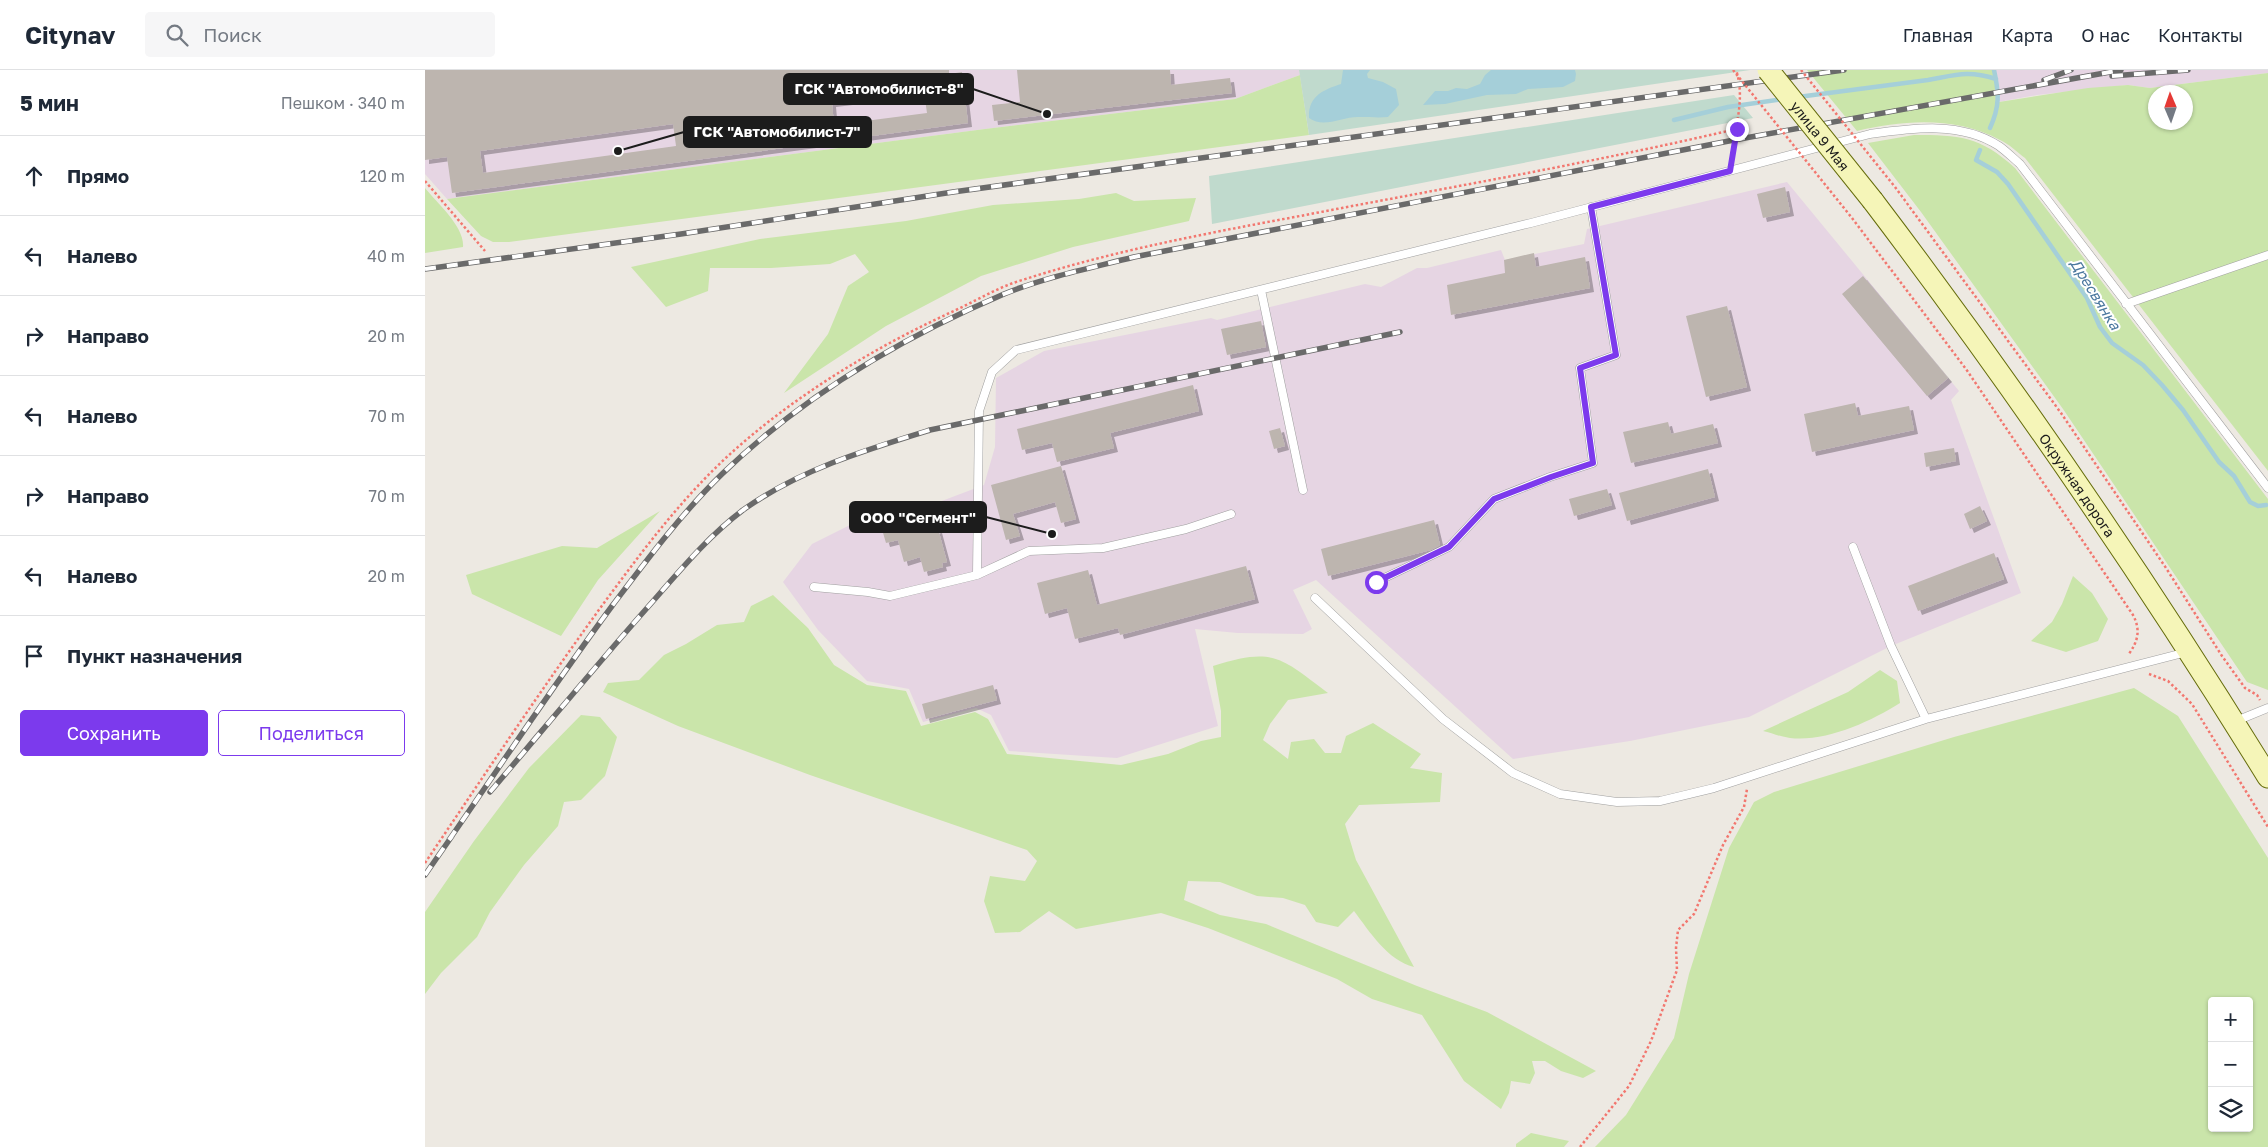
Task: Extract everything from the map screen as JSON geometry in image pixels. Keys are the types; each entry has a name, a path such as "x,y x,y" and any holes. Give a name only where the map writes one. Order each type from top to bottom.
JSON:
{"main road":[{"name":"улица 9 Мая","path":"1768,70 1873,201"},
{"name":"Окружная дорога","path":"1873,201 1971,332 2114,539 2189,652 2268,777"}],"lane":[{"path":"977,575 979,411 992,372 1016,350 1261,290 1879,133 1913,128 1952,129 1979,136 1999,146 2019,164 2268,488"},
{"path":"1376,582 1449,547 1494,499 1593,463 1580,368 1616,355 1591,207"},
{"path":"2126,304 2268,255"},
{"path":"1261,290 1303,490"},
{"path":"814,587 889,596 977,575 1029,552 1103,548 1186,529 1231,514"},
{"path":"1853,547 1891,646 1926,719"},
{"path":"1315,598 1443,719 1513,773 1560,794 1617,802 1660,801 1746,778 1926,719 2189,652"},
{"path":"2234,722 2267,709"}],"path":[{"path":"1730,171 1737,129 1741,84 1735,70"},
{"path":"1735,70 1852,218 1966,369 2133,615 2138,627 2138,635 2132,650 2123,660 2130,676 2151,674 2168,681 2192,704 2268,827"},
{"path":"1801,70 1895,187 2061,413 2166,568 2222,656 2245,688 2257,695 2267,709"},
{"path":"425,863 556,670 651,541 698,485 729,454 761,428 816,388 877,349 1009,285 1104,256 1233,228 1603,158 1737,129"},
{"path":"425,181 485,251"},
{"path":"1580,1147 1629,1086 1651,1042 1677,970 1677,930 1694,914 1723,844 1744,807 1747,788 1746,778"}],"shaded area":[{"path":"425,70 1299,70 1300,75 1235,99 985,129 447,199 425,174"},
{"path":"1994,70 2268,70 2268,73 2174,85 2148,85 2148,88 2128,85 2037,95 1998,102"},
{"path":"1787,182 1959,391 1951,400 2021,593 1891,646 1749,717 1630,741 1513,759 1316,580 1293,590 1312,629 1303,634 1238,633 1195,629 1218,726 1117,758 1009,751 991,715 976,708 923,722 909,689 867,681 818,630 783,582 812,544 854,523 881,524 984,485 995,447 996,378 1044,351 1211,318 1217,320 1365,284 1381,287 1417,268 1427,268 1501,250 1505,260 1584,244 1587,229"}],"green space":[{"path":"1299,70 1750,70 1309,135"},
{"path":"1807,70 1994,70 1999,102 2088,88 2128,85 2148,88 2148,130 2193,130 2193,85 2174,85 2268,73 2268,471 2025,158 2000,140 1966,127 1929,122 1875,127 1857,131"},
{"path":"1300,75 1309,135 509,242 493,242 481,236 447,199 985,129 1235,99"},
{"path":"1734,95 1753,118 1212,224 1209,176"},
{"path":"1914,135 1957,137 1980,143 1991,149 2015,168 2268,499 2268,690 2247,682 2063,409 1921,212 1868,143"},
{"path":"425,188 455,223 460,231 463,247 425,253"},
{"path":"1116,193 1134,201 1196,198 1189,221 1073,247 981,276 886,326 784,393 828,334 848,286 869,272 855,254 830,264 771,268 710,268 708,291 666,307 631,267 760,239 906,221 993,205 1079,199"},
{"path":"660,511 598,580 561,636 472,594 466,575 562,546 597,548"},
{"path":"2073,576 2092,593 2108,619 2098,641 2066,652 2031,641 2052,622 2062,604"},
{"path":"773,595 808,628 834,665 867,685 906,691 921,726 975,712 988,719 1007,754 1121,765 1168,754 1201,741 1221,737 1221,711 1213,666 1250,657 1275,659 1287,664 1328,693 1288,700 1270,724 1263,740 1288,759 1291,742 1314,739 1325,753 1341,753 1346,736 1373,723 1421,754 1410,768 1442,773 1440,802 1359,805 1345,824 1356,860 1414,967 1387,952 1354,911 1338,927 1316,922 1305,905 1283,898 1257,896 1220,882 1188,881 1184,900 1220,915 1266,924 1417,986 1487,1012 1596,1071 1583,1078 1561,1071 1545,1061 1532,1061 1535,1073 1530,1084 1511,1081 1509,1093 1501,1109 1464,1081 1422,1015 1372,999 1337,979 1208,928 1161,913 1076,929 1049,911 1020,932 995,933 984,901 990,876 1025,881 1037,861 1027,850 810,775 678,726 603,692 608,683 639,680 664,655 717,625 744,622 751,606"},
{"path":"1880,670 1897,681 1900,703 1875,717 1833,734 1818,737 1790,738 1763,731 1848,692"},
{"path":"2134,688 2178,716 2268,858 2268,1147 1595,1147 1626,1115 1674,1038 1689,974 1729,848 1754,802 1774,792 1954,737"},
{"path":"581,715 600,717 617,737 605,776 581,800 564,802 558,826 524,865 490,912 477,937 441,973 425,994 425,912 474,841 529,768"},
{"path":"1531,1133 1569,1141 1564,1147 1516,1147 1516,1144"}],"water":[{"path":"1343,70 1370,70 1367,74 1368,78 1383,82 1396,89 1399,105 1388,117 1354,117 1327,122 1315,121 1309,118 1309,110 1314,99 1328,89 1341,84"},
{"path":"1491,70 1575,70 1576,74 1575,81 1563,87 1528,89 1516,94 1487,95 1445,104 1423,105 1435,91 1448,91 1456,88 1467,89 1480,84 1485,75"}],"building":[{"path":"425,70 949,70 949,74 962,72 968,123 452,193 447,157 425,160","holes":["924,92 927,113 834,125 832,103","673,124 676,146 483,173 480,151"]},
{"path":"1017,70 1170,70 1171,85 1230,78 1232,93 994,121 992,105 1020,102"},
{"path":"1785,187 1790,212 1763,218 1757,194"},
{"path":"1534,253 1536,267 1585,257 1590,288 1451,315 1447,285 1505,273 1504,260"},
{"path":"1863,276 1948,378 1927,396 1842,294"},
{"path":"1727,306 1747,387 1706,397 1686,316"},
{"path":"1261,321 1266,347 1227,355 1221,329"},
{"path":"1193,385 1199,411 1110,433 1114,448 1057,462 1052,443 1022,450 1017,429"},
{"path":"1855,403 1858,416 1909,406 1914,430 1812,452 1804,414"},
{"path":"1668,422 1671,434 1713,424 1718,443 1631,463 1623,432"},
{"path":"1280,428 1285,446 1274,449 1269,431"},
{"path":"1954,448 1956,461 1926,467 1924,453"},
{"path":"1061,466 1076,519 1061,523 1055,502 1013,514 1020,536 1006,540 991,485"},
{"path":"1708,469 1715,497 1627,521 1619,493"},
{"path":"1607,489 1612,505 1574,516 1569,499"},
{"path":"1980,506 1987,521 1970,529 1964,514"},
{"path":"920,515 923,528 931,526 933,530 938,529 947,562 942,563 943,567 924,572 920,557 904,562 898,540 886,543 881,526"},
{"path":"1434,520 1440,545 1431,550 1328,576 1321,549"},
{"path":"1994,553 2004,579 1918,611 1908,586"},
{"path":"1246,566 1255,599 1120,635 1118,628 1075,639 1067,608 1045,614 1037,583 1088,570 1097,605"},
{"path":"993,685 997,700 926,719 922,704"}],"waterway":[{"name":"Дресвянка","path":"1990,128 1996,113 1998,99 1994,70"},
{"path":"1798,97 1962,74 1986,76 1996,79"},
{"path":"1674,120 1728,107 1783,99"},
{"name":"Дресвянка","path":"1980,150 1976,160 1997,172 2008,184 2087,298 2100,327 2112,343 2143,365 2162,385 2183,410 2219,462 2234,476 2250,502 2258,506 2266,505"}],"railway":[{"path":"425,269 681,234 953,192 1844,70"},
{"path":"2044,80 2071,70"},
{"path":"449,840 612,606 664,538 707,489 753,446 820,394 891,350 966,311 1004,294 1036,283 1134,257 1734,140 2121,70"},
{"path":"2112,76 2188,70"},
{"path":"490,792 627,631 705,544 743,510 787,483 833,462 930,430 1400,332"},
{"path":"425,875 452,836"}],"place":[{"name":"ГСК \"Автомобилист-8\"","path":"1047,114"},
{"name":"ГСК \"Автомобилист-7\"","path":"618,151"},
{"name":"ООО \"Сегмент\"","path":"1052,534"}],"route":[{"path":"1376,582 1449,547 1494,499 1593,463 1580,368 1616,355 1591,207 1730,171 1733,143 1737,129"}]}
